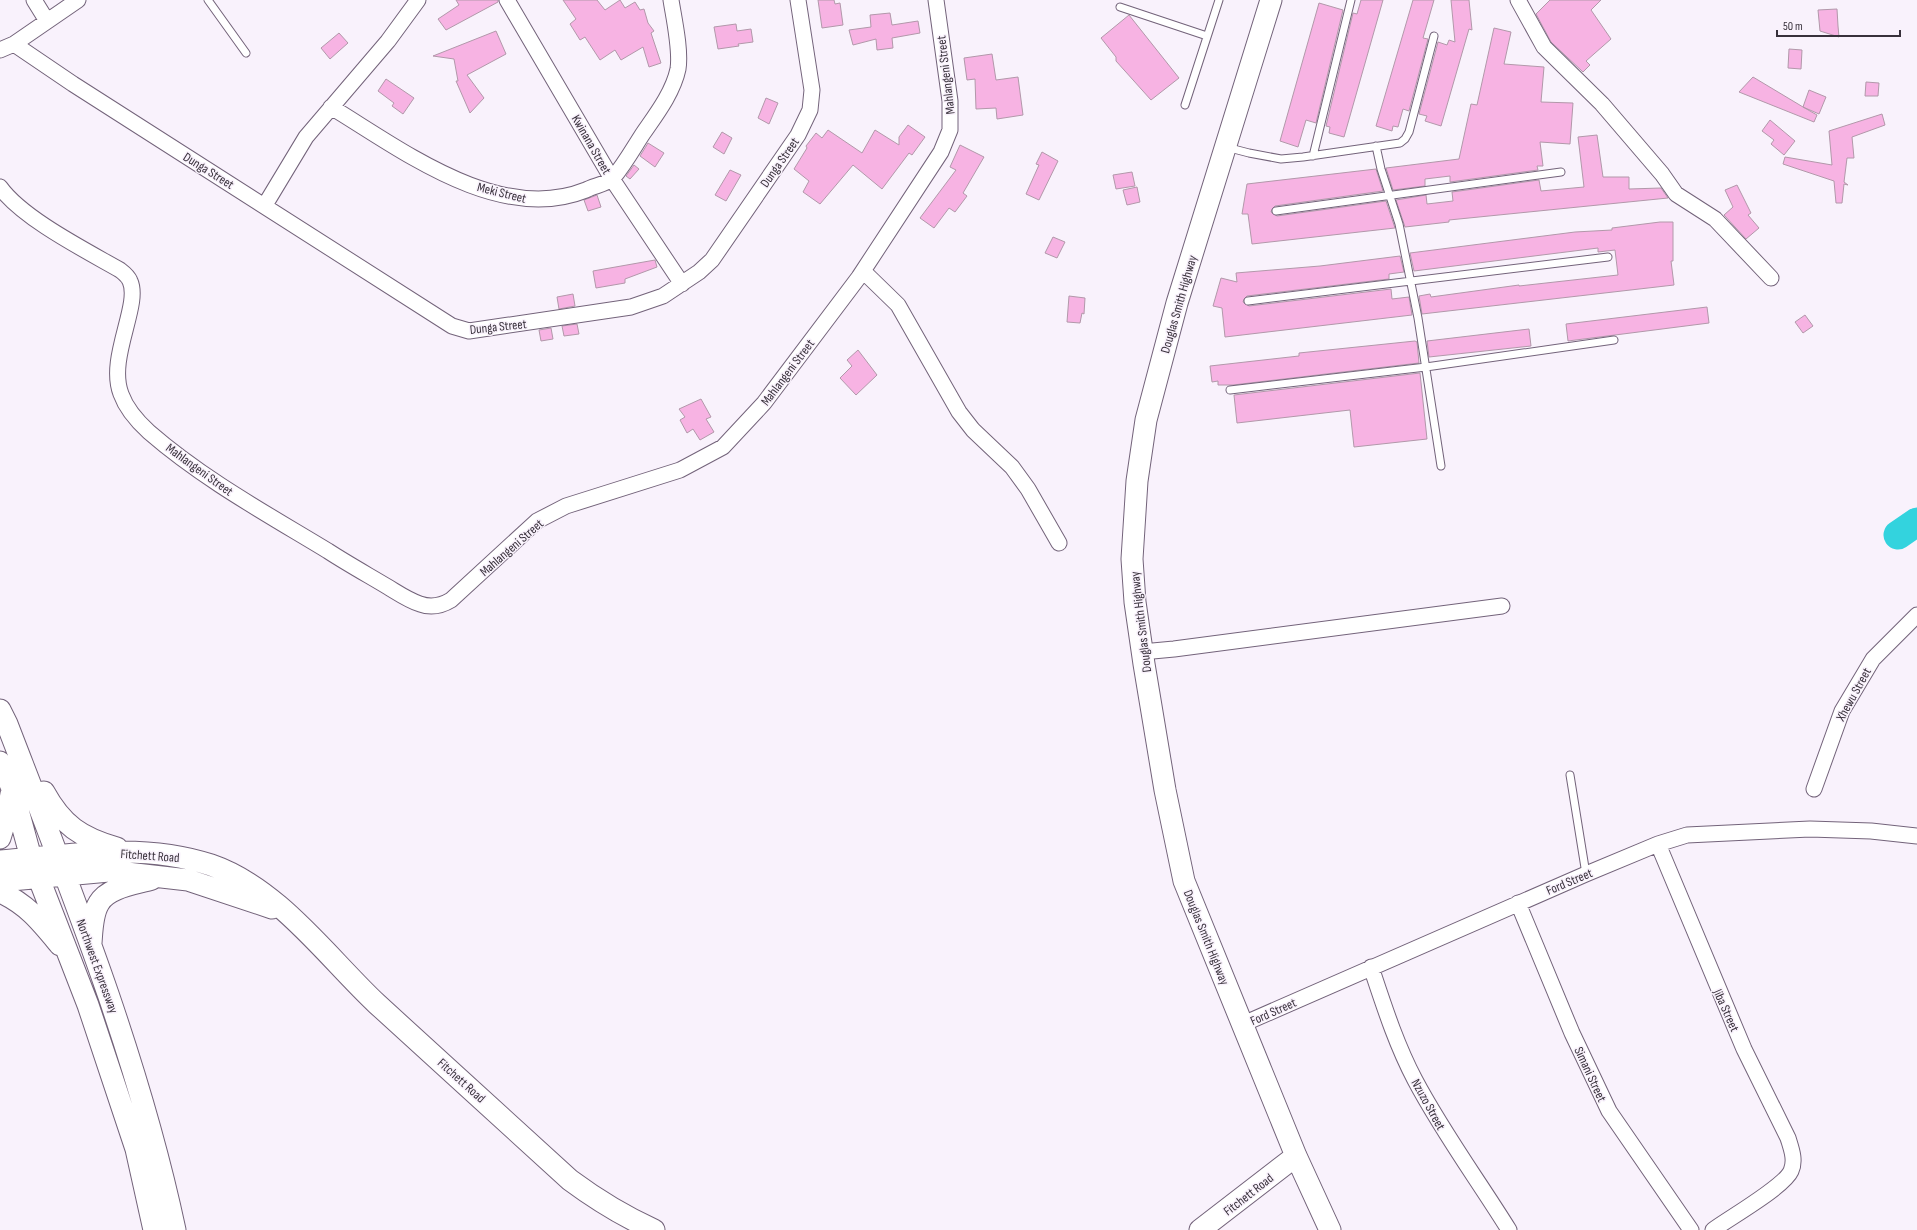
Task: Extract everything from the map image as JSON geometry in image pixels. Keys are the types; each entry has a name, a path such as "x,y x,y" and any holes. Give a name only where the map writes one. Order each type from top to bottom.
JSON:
{"street":[{"path":"34,0 47,21"},
{"path":"0,50 14,44 78,0"},
{"path":"265,205 306,137 388,41 418,0"},
{"name":"Kwinana Street","path":"507,0 612,179 682,284"},
{"path":"612,179 656,115 673,83 678,68 678,52 671,0"},
{"name":"Dunga Street","path":"14,44 447,323 462,330 487,329 631,307 663,296 682,284 712,260 798,135 810,110 812,90 798,0"},
{"name":"Mahlangeni Street","path":"0,187 16,205 64,237 120,270 130,280 132,296 119,351 118,377 120,393 126,405 149,432 192,465 246,501 409,599 431,606 443,605 452,600 537,521 566,506 680,470 723,447 764,403 863,271 941,152 950,130 950,101 936,0"},
{"name":"Douglas Smith Highway","path":"1271,0 1177,303 1146,420 1136,480 1133,544 1135,602 1156,733 1184,881 1296,1156 1330,1230"},
{"path":"1518,0 1544,47 1583,83 1602,104 1662,174 1676,194 1715,218 1771,278"},
{"name":"Meki Street","path":"331,107 424,164 452,178 491,191 527,200 545,200 573,195 612,179"},
{"path":"863,271 898,305 960,412 973,430 1012,466 1028,489 1059,543"},
{"path":"1143,658 1502,606"},
{"name":"Xhewu Street","path":"1814,789 1842,711 1873,659 1917,615"},
{"path":"4,717 52,808 59,817 83,836 132,852"},
{"name":"Northwest Expressway","path":"4,717 61,865 120,1027 163,1175 175,1230"},
{"name":"Northwest Expressway","path":"0,762 12,788 31,858 88,1004 136,1149 154,1230"},
{"path":"0,838 7,815 12,788"},
{"name":"Ford Street","path":"1243,1024 1586,874 1658,844 1687,835 1763,830 1810,829 1871,831 1917,836"},
{"name":"Jiba Street","path":"1658,844 1744,1049 1788,1138 1793,1152 1792,1169 1789,1175 1769,1191 1712,1230"},
{"name":"Fitchett Road","path":"0,881 40,878 61,865 132,852 185,858 211,865 240,877 266,895 303,929 376,1003 570,1180 599,1202 654,1230"},
{"name":"Fitchett Road","path":"0,861 31,858 61,865 188,880 284,912"},
{"path":"91,946 93,924 99,903 112,892 159,877"},
{"path":"0,892 28,908 69,956"},
{"name":"Simani Street","path":"1518,903 1572,1033 1605,1105 1624,1136 1691,1230"},
{"name":"Nzuzo Street","path":"1371,967 1391,1027 1415,1080 1444,1130 1509,1230"},
{"name":"Fitchett Road","path":"1200,1230 1296,1156"}],"lane":[{"path":"208,0 246,53"},
{"path":"1184,105 1219,0"},
{"path":"1312,156 1351,0"},
{"path":"1120,7 1207,36"},
{"path":"1226,146 1249,154 1281,159 1312,156 1400,142 1405,139 1409,132 1434,36"},
{"path":"1376,146 1381,169 1399,224 1426,367 1441,466"},
{"path":"1276,211 1390,194 1561,172"},
{"path":"1248,301 1409,280 1608,257"},
{"path":"1230,390 1426,367 1614,340"},
{"path":"1570,775 1586,874"}],"building":[{"path":"456,0 498,0 498,2 446,30 438,19 459,5"},
{"path":"563,0 597,0 605,10 620,0 625,8 635,2 640,10 644,9 648,23 654,31 651,33 661,63 649,67 643,47 621,60 615,50 600,60 585,37 580,40 570,24 576,19"},
{"path":"818,0 834,0 835,4 840,3 843,25 822,28"},
{"path":"1361,0 1383,0 1344,137 1329,133 1330,127 1326,126 1353,13 1357,14"},
{"path":"1413,0 1434,0 1423,38 1428,39 1409,111 1403,109 1398,127 1393,126 1392,131 1376,126"},
{"path":"1451,0 1469,0 1472,30 1469,29 1441,126 1425,121 1427,116 1419,114 1438,42 1447,45 1449,40 1455,42"},
{"path":"1550,0 1601,0 1591,10 1611,39 1586,61 1590,65 1583,72 1551,42 1536,14"},
{"path":"1319,3 1343,10 1316,123 1306,120 1298,147 1280,141"},
{"path":"1837,9 1839,37 1820,31 1818,10"},
{"path":"890,13 892,25 918,21 920,33 892,38 893,48 877,50 876,39 853,45 849,30 871,27 870,15"},
{"path":"1129,15 1179,78 1151,100 1116,61 1116,57 1101,38"},
{"path":"736,24 737,31 751,29 753,42 718,49 714,27"},
{"path":"1494,28 1511,32 1504,64 1544,67 1541,102 1573,103 1570,144 1540,142 1543,166 1537,166 1538,170 1450,182 1450,176 1425,179 1425,186 1393,190 1386,168 1459,159 1471,104 1477,105"},
{"path":"496,31 506,54 467,75 484,98 470,113 456,81 458,81 454,59 433,56"},
{"path":"339,33 348,43 330,59 321,48"},
{"path":"1789,49 1802,50 1801,69 1788,68"},
{"path":"992,54 996,80 1018,77 1023,115 997,119 996,108 976,109 975,79 967,80 964,58"},
{"path":"1753,77 1817,115 1814,122 1739,92"},
{"path":"386,79 414,98 403,114 392,106 394,103 378,91"},
{"path":"1866,82 1879,83 1878,96 1865,96"},
{"path":"1809,90 1826,97 1819,114 1803,107"},
{"path":"766,98 778,103 769,124 758,118"},
{"path":"1882,114 1885,125 1852,137 1854,158 1847,158 1844,182 1848,185 1844,184 1842,203 1836,203 1834,181 1783,164 1785,157 1832,165 1829,131"},
{"path":"1770,120 1795,141 1784,155 1771,144 1774,140 1762,131"},
{"path":"908,125 925,137 912,155 909,153 882,189 853,165 820,204 803,192 809,181 794,169 807,148 806,146 816,133 822,138 828,130 862,153 875,130 899,145 899,137"},
{"path":"722,132 732,138 724,154 713,147"},
{"path":"1597,135 1603,177 1629,177 1629,189 1661,188 1668,198 1449,220 1449,222 1405,227 1396,200 1426,195 1427,204 1453,201 1452,192 1539,180 1541,191 1584,187 1578,137"},
{"path":"648,143 664,153 655,167 640,156"},
{"path":"960,145 984,157 963,193 967,196 955,212 949,208 934,228 920,218 956,170 950,167"},
{"path":"1042,152 1058,161 1039,200 1026,194 1039,165 1036,164"},
{"path":"634,165 639,169 630,179 626,176"},
{"path":"1376,169 1383,191 1275,206 1271,212 1277,216 1386,201 1395,228 1252,244 1248,214 1242,214 1247,184"},
{"path":"730,170 741,175 726,201 715,195"},
{"path":"1132,172 1135,186 1116,189 1113,175"},
{"path":"1737,185 1751,213 1748,215 1759,228 1746,239 1724,215 1733,207 1725,190"},
{"path":"1137,187 1140,202 1127,205 1123,190"},
{"path":"597,195 601,207 588,211 584,200"},
{"path":"1660,222 1673,222 1673,261 1671,261 1674,285 1422,314 1419,296 1430,294 1431,297 1519,285 1618,275 1615,250 1598,252 1598,248 1414,271 1410,253 1575,232 1612,230 1612,228"},
{"path":"1053,237 1065,242 1057,258 1045,253"},
{"path":"1400,256 1404,272 1389,274 1389,279 1247,296 1243,302 1249,306 1391,289 1392,299 1409,297 1412,315 1225,337 1222,308 1213,306 1221,278 1237,282 1236,273 1320,266"},
{"path":"655,260 657,267 625,279 625,283 596,288 593,271"},
{"path":"573,294 575,306 559,309 557,297"},
{"path":"1069,296 1085,298 1084,314 1082,313 1080,323 1067,322"},
{"path":"1707,307 1709,323 1568,341 1566,324"},
{"path":"1805,315 1813,326 1803,333 1795,322"},
{"path":"577,324 579,334 564,336 562,326"},
{"path":"551,328 553,339 541,341 539,330"},
{"path":"1529,329 1531,346 1429,357 1427,341"},
{"path":"1417,342 1419,363 1233,385 1218,385 1218,381 1212,382 1210,366 1299,356 1299,353"},
{"path":"858,350 877,375 856,395 840,378 852,366 847,360"},
{"path":"1420,373 1427,439 1354,447 1350,410 1237,423 1234,395"},
{"path":"701,399 711,417 706,419 714,432 700,440 693,429 687,433 680,420 685,417 679,409"}],"waterway":[{"path":"1898,535 1917,522"}]}
